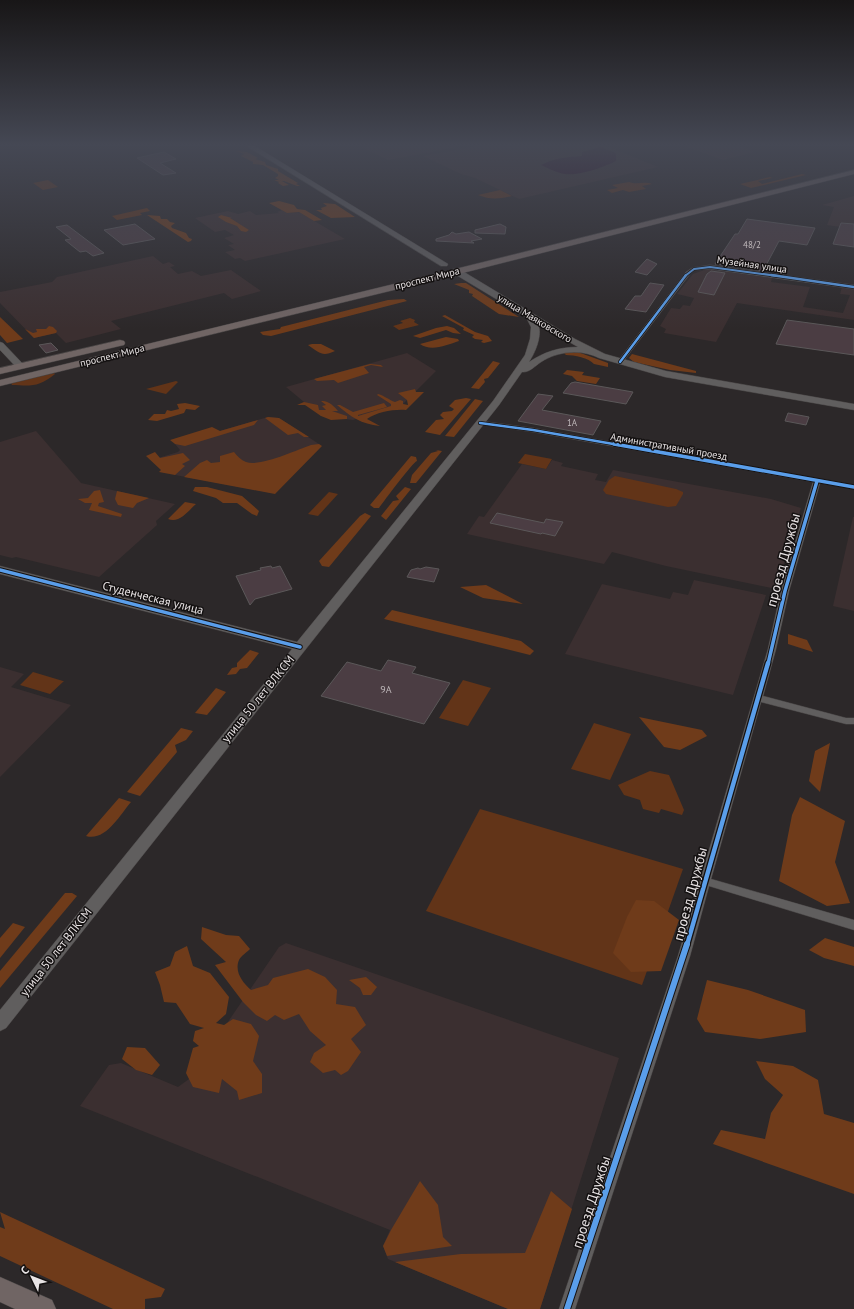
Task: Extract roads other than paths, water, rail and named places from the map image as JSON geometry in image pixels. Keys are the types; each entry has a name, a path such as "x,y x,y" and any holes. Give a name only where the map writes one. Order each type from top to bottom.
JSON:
{"main road":[{"name":"улица Маяковского","path":"351,206 447,263 456,271 562,335 595,353 620,362 689,378 854,407"},
{"path":"676,208 684,206"},
{"name":"проспект Мира","path":"0,383 716,206"},
{"name":"проспект Мира","path":"430,268 447,263"},
{"name":"улица 50 лет ВЛКСМ","path":"0,1023 516,376 529,355 534,339 535,327 529,315"},
{"path":"534,339 548,333 562,335"},
{"name":"проспект Мира","path":"0,371 126,341"},
{"path":"0,346 30,376"},
{"name":"улица 50 лет ВЛКСМ","path":"516,376 539,358 551,353 572,350 595,353"},
{"name":"Студенческая улица","path":"0,570 300,647"},
{"path":"0,1289 43,1309"}],"street":[{"name":"Музейная улица","path":"620,362 668,298 688,273 694,269 710,266 854,286"},
{"name":"Административный проезд","path":"480,423 533,430 854,487"},
{"name":"проезд Дружбы","path":"567,1309 684,956 772,649 784,591 817,481"},
{"path":"758,698 846,721 854,721"},
{"path":"705,881 854,925"}]}
